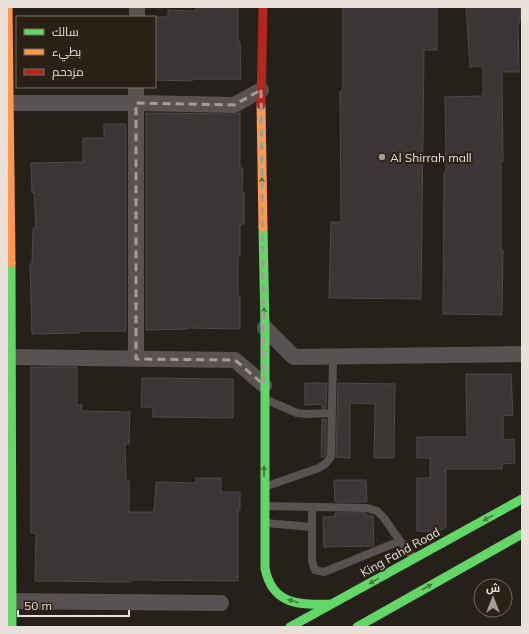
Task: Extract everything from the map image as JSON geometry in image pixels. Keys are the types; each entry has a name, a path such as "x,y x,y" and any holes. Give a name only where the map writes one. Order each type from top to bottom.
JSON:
{"main road":[{"path":"8,7 11,269 9,357 9,600 12,627"},
{"path":"263,7 261,90 265,328 265,568 268,581 273,590 283,598 296,603 310,605 331,604"},
{"name":"King Fahd Road","path":"290,627 522,499"},
{"path":"357,627 522,534"}],"street":[{"path":"136,88 136,359"},
{"path":"8,104 136,103 234,105 261,90"},
{"path":"265,328 294,357 522,354"},
{"path":"9,357 235,360 264,392"},
{"path":"9,600 221,603"}],"lane":[{"path":"264,487 319,468 331,457 333,357"},
{"path":"264,392 297,413 332,413"},
{"path":"264,506 367,508 377,511 414,558"},
{"path":"312,507 312,561 315,570 324,572 400,541"},
{"path":"264,523 312,527"}],"highlighted area":[{"path":"261,90 264,385 235,360 136,359 136,103 234,105"}],"building":[{"path":"196,7 238,7 238,42 240,42 241,79 193,79 192,81 156,80 156,17 168,17 168,10 196,11"},
{"name":"Al Shirrah mall","path":"343,7 437,7 437,50 424,50 421,299 329,298 331,222 341,222 340,92 343,89"},
{"path":"466,7 521,7 520,23 518,23 519,72 502,72 502,315 443,314 444,173 446,173 445,97 483,96 483,66 470,67"},
{"path":"146,113 240,113 240,168 243,168 242,192 244,192 244,224 240,224 240,256 238,256 240,329 187,328 146,330"},
{"path":"104,124 126,124 126,331 79,331 79,333 32,334 30,264 32,264 33,228 36,228 34,192 32,193 31,163 83,162 83,138 104,138"},
{"path":"31,367 77,367 77,405 82,405 82,411 130,412 129,444 125,444 126,481 129,481 129,512 154,512 156,482 196,483 196,478 221,478 221,492 240,492 240,510 238,510 238,581 35,581 36,533 31,533"},
{"path":"466,374 511,374 513,415 503,416 503,440 514,439 515,463 502,464 502,469 446,469 446,527 437,532 417,531 417,478 430,478 430,458 417,458 417,437 467,437"},
{"path":"142,378 233,379 233,418 153,417 153,407 141,407"},
{"path":"305,383 327,383 326,408 322,408 322,404 305,405"},
{"path":"338,383 395,384 394,458 374,458 375,404 350,403 350,458 336,457"},
{"path":"322,419 326,419 326,455 321,457"},
{"path":"334,480 366,480 367,502 335,502"},
{"path":"335,513 366,513 367,516 373,516 374,546 324,547 323,517 335,517"}],"traffic: fast":[{"path":"263,227 265,328 265,568 274,589 281,596 298,603 331,604"},
{"path":"11,263 12,627"},
{"path":"290,627 522,499"},
{"path":"357,627 522,534"}],"traffic: slow":[{"path":"8,7 11,263"},
{"path":"261,105 263,227"}],"traffic: jam":[{"path":"261,105 263,7"}],"place":[{"name":"Al Shirrah mall","path":"382,157"}]}
